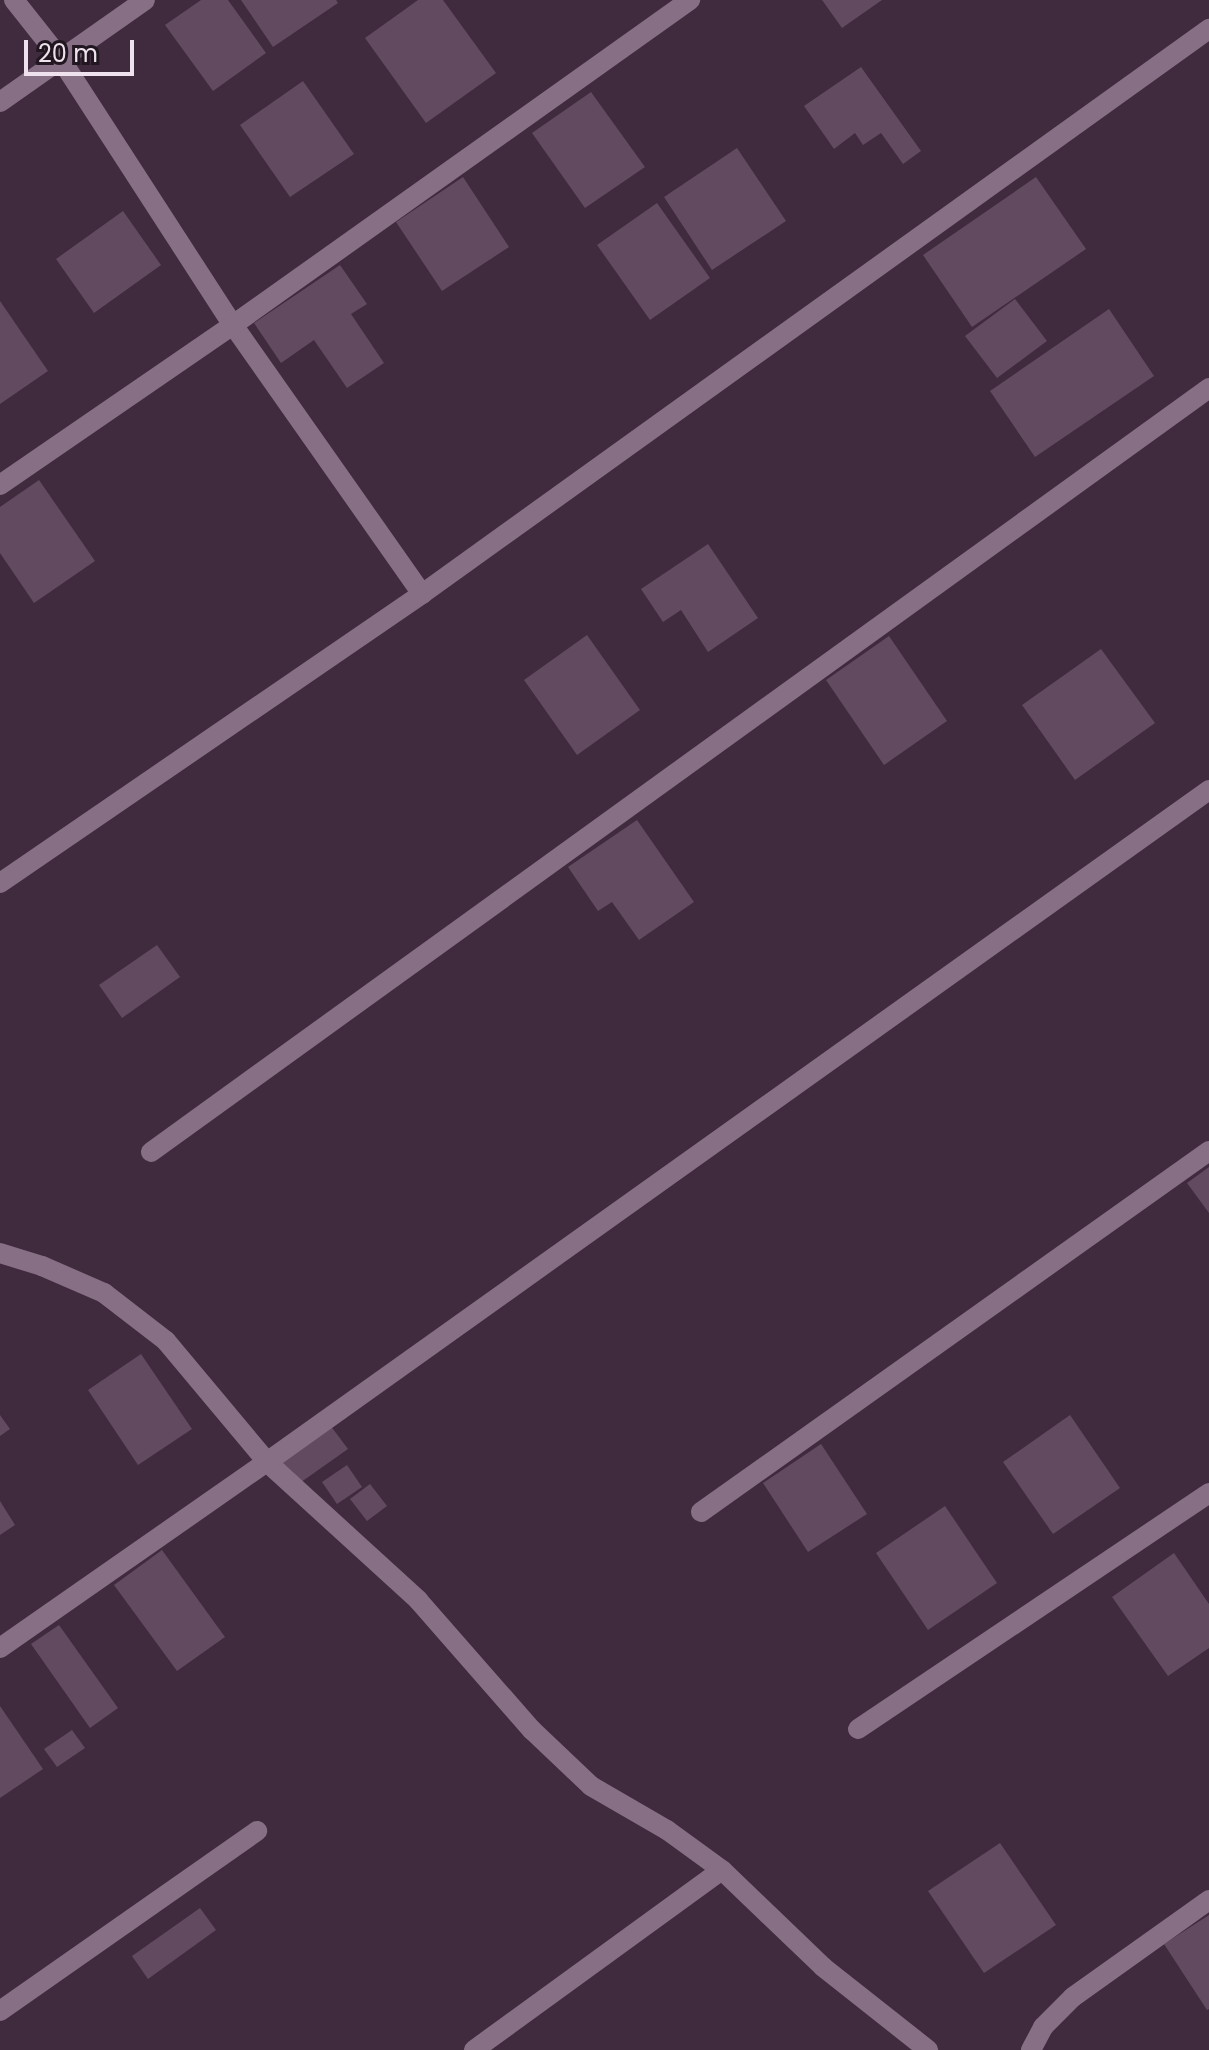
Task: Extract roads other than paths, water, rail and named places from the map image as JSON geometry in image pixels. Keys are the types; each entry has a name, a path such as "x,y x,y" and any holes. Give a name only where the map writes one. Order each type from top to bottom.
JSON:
{"street":[{"path":"14,0 60,58 233,325 422,594"},
{"path":"0,102 145,0"},
{"path":"0,485 233,325 690,0"},
{"path":"0,883 422,594 1209,29"},
{"path":"151,1152 1209,388"},
{"path":"0,1648 267,1462 1209,790"},
{"path":"701,1512 1209,1151"},
{"path":"0,1253 42,1266 104,1293 166,1341 267,1462 418,1600 532,1730 591,1786 667,1830 722,1870 823,1967 928,2050"},
{"path":"858,1729 1209,1493"},
{"path":"0,2011 257,1831"},
{"path":"487,2046 722,1870"},
{"path":"1031,2050 1043,2027 1073,1997 1209,1900"}]}
